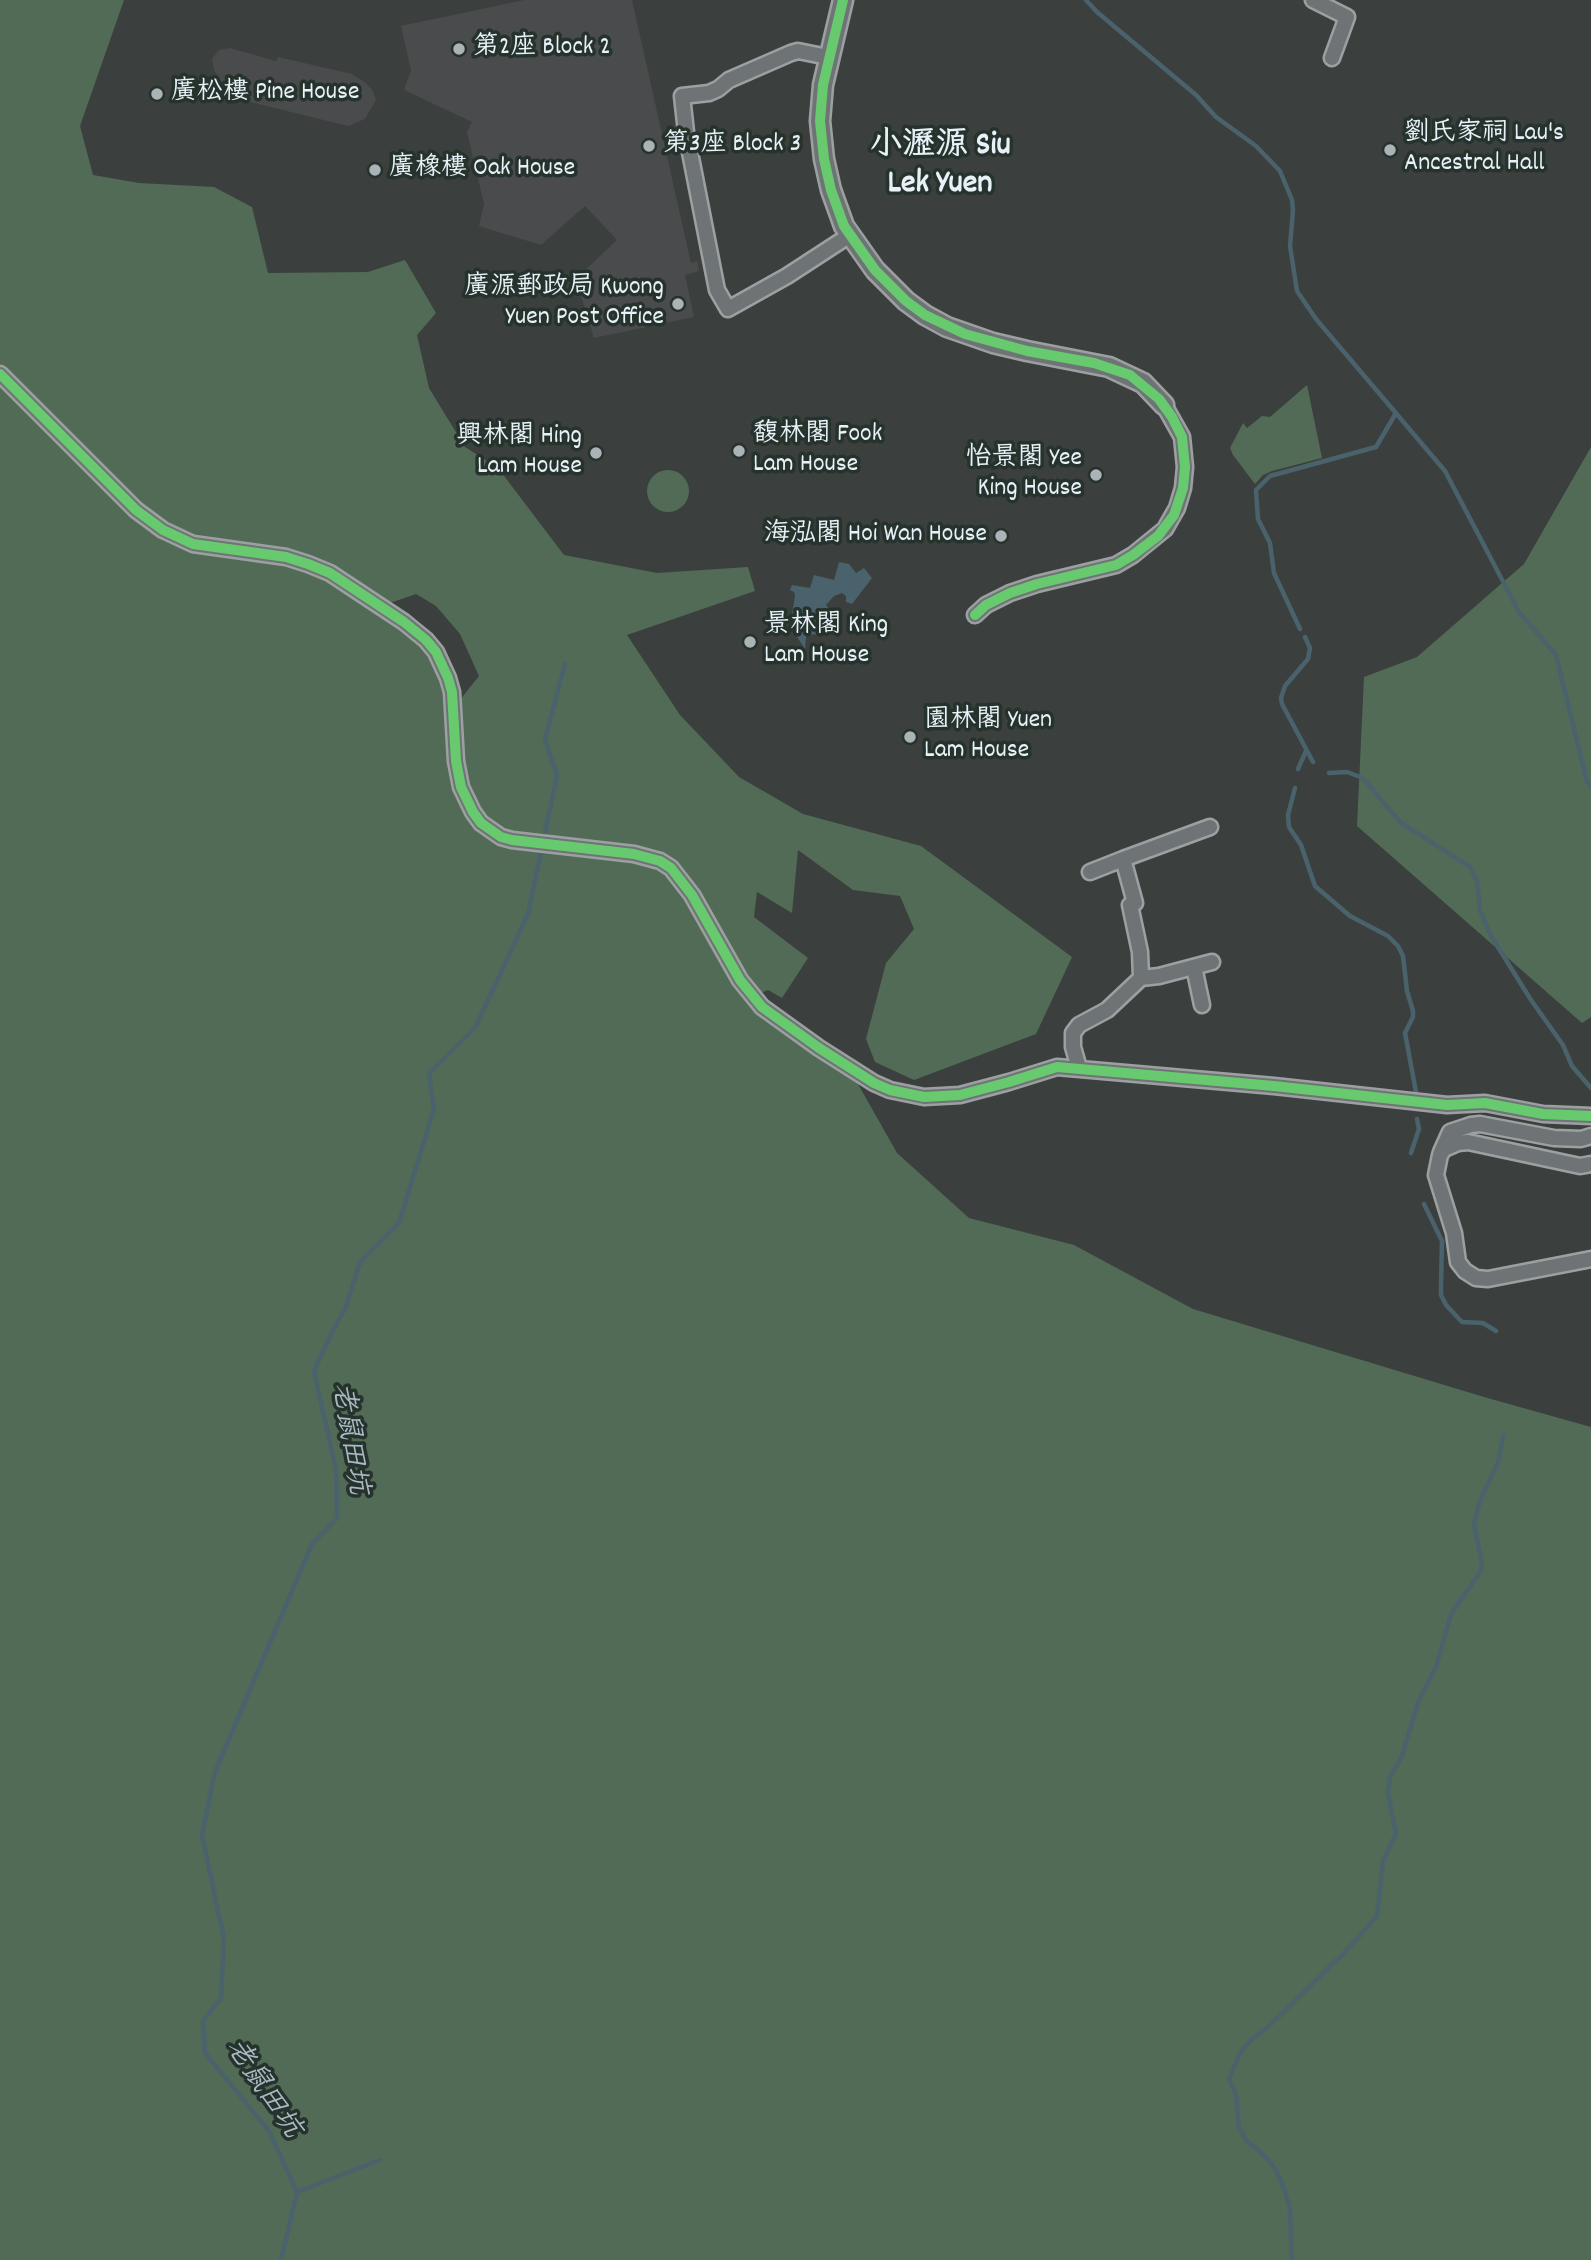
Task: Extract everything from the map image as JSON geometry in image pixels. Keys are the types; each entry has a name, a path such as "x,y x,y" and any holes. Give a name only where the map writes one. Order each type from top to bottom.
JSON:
{"street":[{"path":"842,0 828,57 820,106 824,159 837,208 850,235 889,286 925,315 956,330 993,343 1110,366 1143,383 1164,405 1182,437 1185,467 1180,498 1166,529 1116,565 1010,593 986,605 975,615"},
{"path":"1313,0 1347,17 1332,58"},
{"path":"828,57 798,51 729,80 709,93 682,96 718,290 728,309 787,276 850,235"},
{"path":"0,374 136,510 163,530 193,544 286,557 309,564 330,573 404,622 436,652 448,678 452,692 456,761 461,787 481,823 490,831 512,840 634,854 660,861 671,868 692,895 748,992 773,1016 858,1074 890,1090 924,1097 973,1092 1044,1069 1079,1068 1447,1105 1485,1103 1543,1114 1591,1116"},
{"path":"1090,872 1210,827"},
{"path":"1123,859 1135,903 1130,905 1140,952 1141,978"},
{"path":"1079,1068 1073,1047 1075,1030 1087,1020 1107,1010 1141,978 1212,962"},
{"path":"1194,967 1202,1005"},
{"path":"1591,1136 1581,1139 1554,1138 1480,1124 1471,1125 1450,1132 1440,1155 1436,1175 1451,1220 1458,1262 1476,1278 1488,1279 1591,1259"},
{"path":"1440,1155 1450,1146 1468,1142 1580,1166 1591,1164"}],"shaded area":[{"path":"524,0 632,0 690,259 691,263 697,261 699,271 685,275 694,317 594,338 579,289 583,272 617,240 585,206 541,245 479,226 484,204 467,132 472,122 404,90 411,70 401,26"},
{"path":"230,48 276,61 278,57 352,74 366,83 376,100 365,119 348,126 230,97 214,70 212,59 219,50"}],"green space":[{"path":"0,0 124,0 80,126 93,175 139,183 214,187 252,207 268,273 368,272 405,260 436,313 417,335 429,388 465,447 498,468 564,555 657,573 748,567 755,591 627,635 680,715 739,777 803,814 921,846 1072,957 1036,1034 914,1080 875,1062 866,1039 886,963 914,929 900,896 853,890 798,850 792,913 757,892 754,917 808,958 782,998 768,990 756,995 682,867 658,851 517,835 500,829 485,816 469,786 459,701 479,676 460,634 436,606 416,594 387,604 288,552 195,537 167,525 140,504 0,364"},
{"path":"0,385 130,516 159,538 191,552 282,564 325,576 419,641 431,654 446,701 449,766 458,798 478,829 508,847 657,865 684,891 736,986 760,1016 858,1084 897,1153 969,1218 1074,1245 1193,1309 1591,1427 1591,2260 0,2260"},
{"path":"1307,385 1322,458 1272,471 1263,475 1255,484 1230,448 1243,423 1247,428 1262,416 1270,417"},
{"path":"1591,447 1591,1017 1582,1023 1357,826 1364,677 1417,657 1524,564"},
{"path":"668,470 683,476 689,491 683,506 668,512 653,506 647,491 653,476"}],"water":[{"path":"839,562 849,564 856,573 864,568 872,578 852,604 846,602 846,596 842,593 834,596 826,605 833,614 825,631 819,636 814,634 806,637 805,649 790,626 795,596 790,590 792,585 810,588 814,575 834,580"}],"waterway":[{"path":"1086,0 1196,95 1216,117 1256,146 1280,171 1292,200 1290,246 1297,291 1316,319 1445,471 1519,612 1556,655 1587,782 1591,786"},
{"path":"1300,629 1274,573 1270,543 1258,519 1256,490 1270,476 1376,447 1396,413"},
{"path":"1305,637 1310,648 1308,659 1285,686 1281,698 1313,762"},
{"name":"老鼠田坑","path":"281,2260 297,2192 269,2131 205,2053 203,2021 221,1998 224,1939 202,1835 215,1772 312,1544 337,1518 336,1470 314,1371 346,1307 360,1262 399,1223 434,1109 429,1073 475,1028 528,914 557,776 545,739 565,664"},
{"path":"1298,769 1306,751"},
{"path":"1329,773 1347,772 1363,778 1400,822 1470,867 1477,881 1480,910 1491,936 1563,1045 1572,1066 1591,1088"},
{"path":"1295,788 1288,815 1289,827 1301,845 1315,886 1350,916 1388,936 1403,956 1407,991 1413,1011 1405,1033 1416,1092"},
{"path":"1411,1153 1419,1129 1417,1119"},
{"path":"1424,1204 1442,1241 1441,1295 1446,1305 1462,1322 1483,1323 1496,1331"},
{"path":"1292,2260 1290,2210 1285,2191 1276,2170 1265,2156 1246,2140 1239,2127 1236,2094 1229,2079 1240,2053 1250,2041 1346,1951 1377,1916 1383,1861 1396,1834 1388,1792 1390,1777 1402,1756 1418,1702 1436,1667 1451,1614 1481,1571 1482,1563 1474,1525 1480,1500 1498,1463 1503,1436"},
{"path":"297,2192 380,2160"}],"cycle path":[{"path":"843,0 823,85 820,121 824,159 831,190 844,226 875,270 906,301 925,315 965,334 1027,351 1094,363 1130,375 1159,399 1182,437 1185,467 1183,488 1174,515 1158,536 1116,565 1010,593 986,605 975,615"},
{"path":"0,374 136,510 163,530 193,544 286,557 308,564 330,573 404,622 436,652 448,678 452,692 456,761 461,787 481,823 501,837 512,840 634,854 660,861 671,868 692,895 740,980 762,1007 874,1083 890,1090 924,1097 960,1095 1057,1067 1274,1086 1447,1105 1485,1103 1543,1114 1591,1116"}],"place":[{"name":"第2座 Block 2","path":"459,49"},
{"name":"廣松樓 Pine House","path":"157,94"},
{"name":"第3座 Block 3","path":"649,146"},
{"name":"劉氏家祠 Lau's Ancestral Hall","path":"1390,150"},
{"name":"廣橡樓 Oak House","path":"375,170"},
{"name":"廣源郵政局 Kwong Yuen Post Office","path":"678,304"},
{"name":"馥林閣 Fook Lam House","path":"739,451"},
{"name":"興林閣 Hing Lam House","path":"596,453"},
{"name":"怡景閣 Yee King House","path":"1096,475"},
{"name":"海泓閣 Hoi Wan House","path":"1001,536"},
{"name":"景林閣 King Lam House","path":"750,642"},
{"name":"園林閣 Yuen Lam House","path":"910,737"}],"district":[{"name":"小瀝源 Siu Lek Yuen","path":"940,167"}]}
